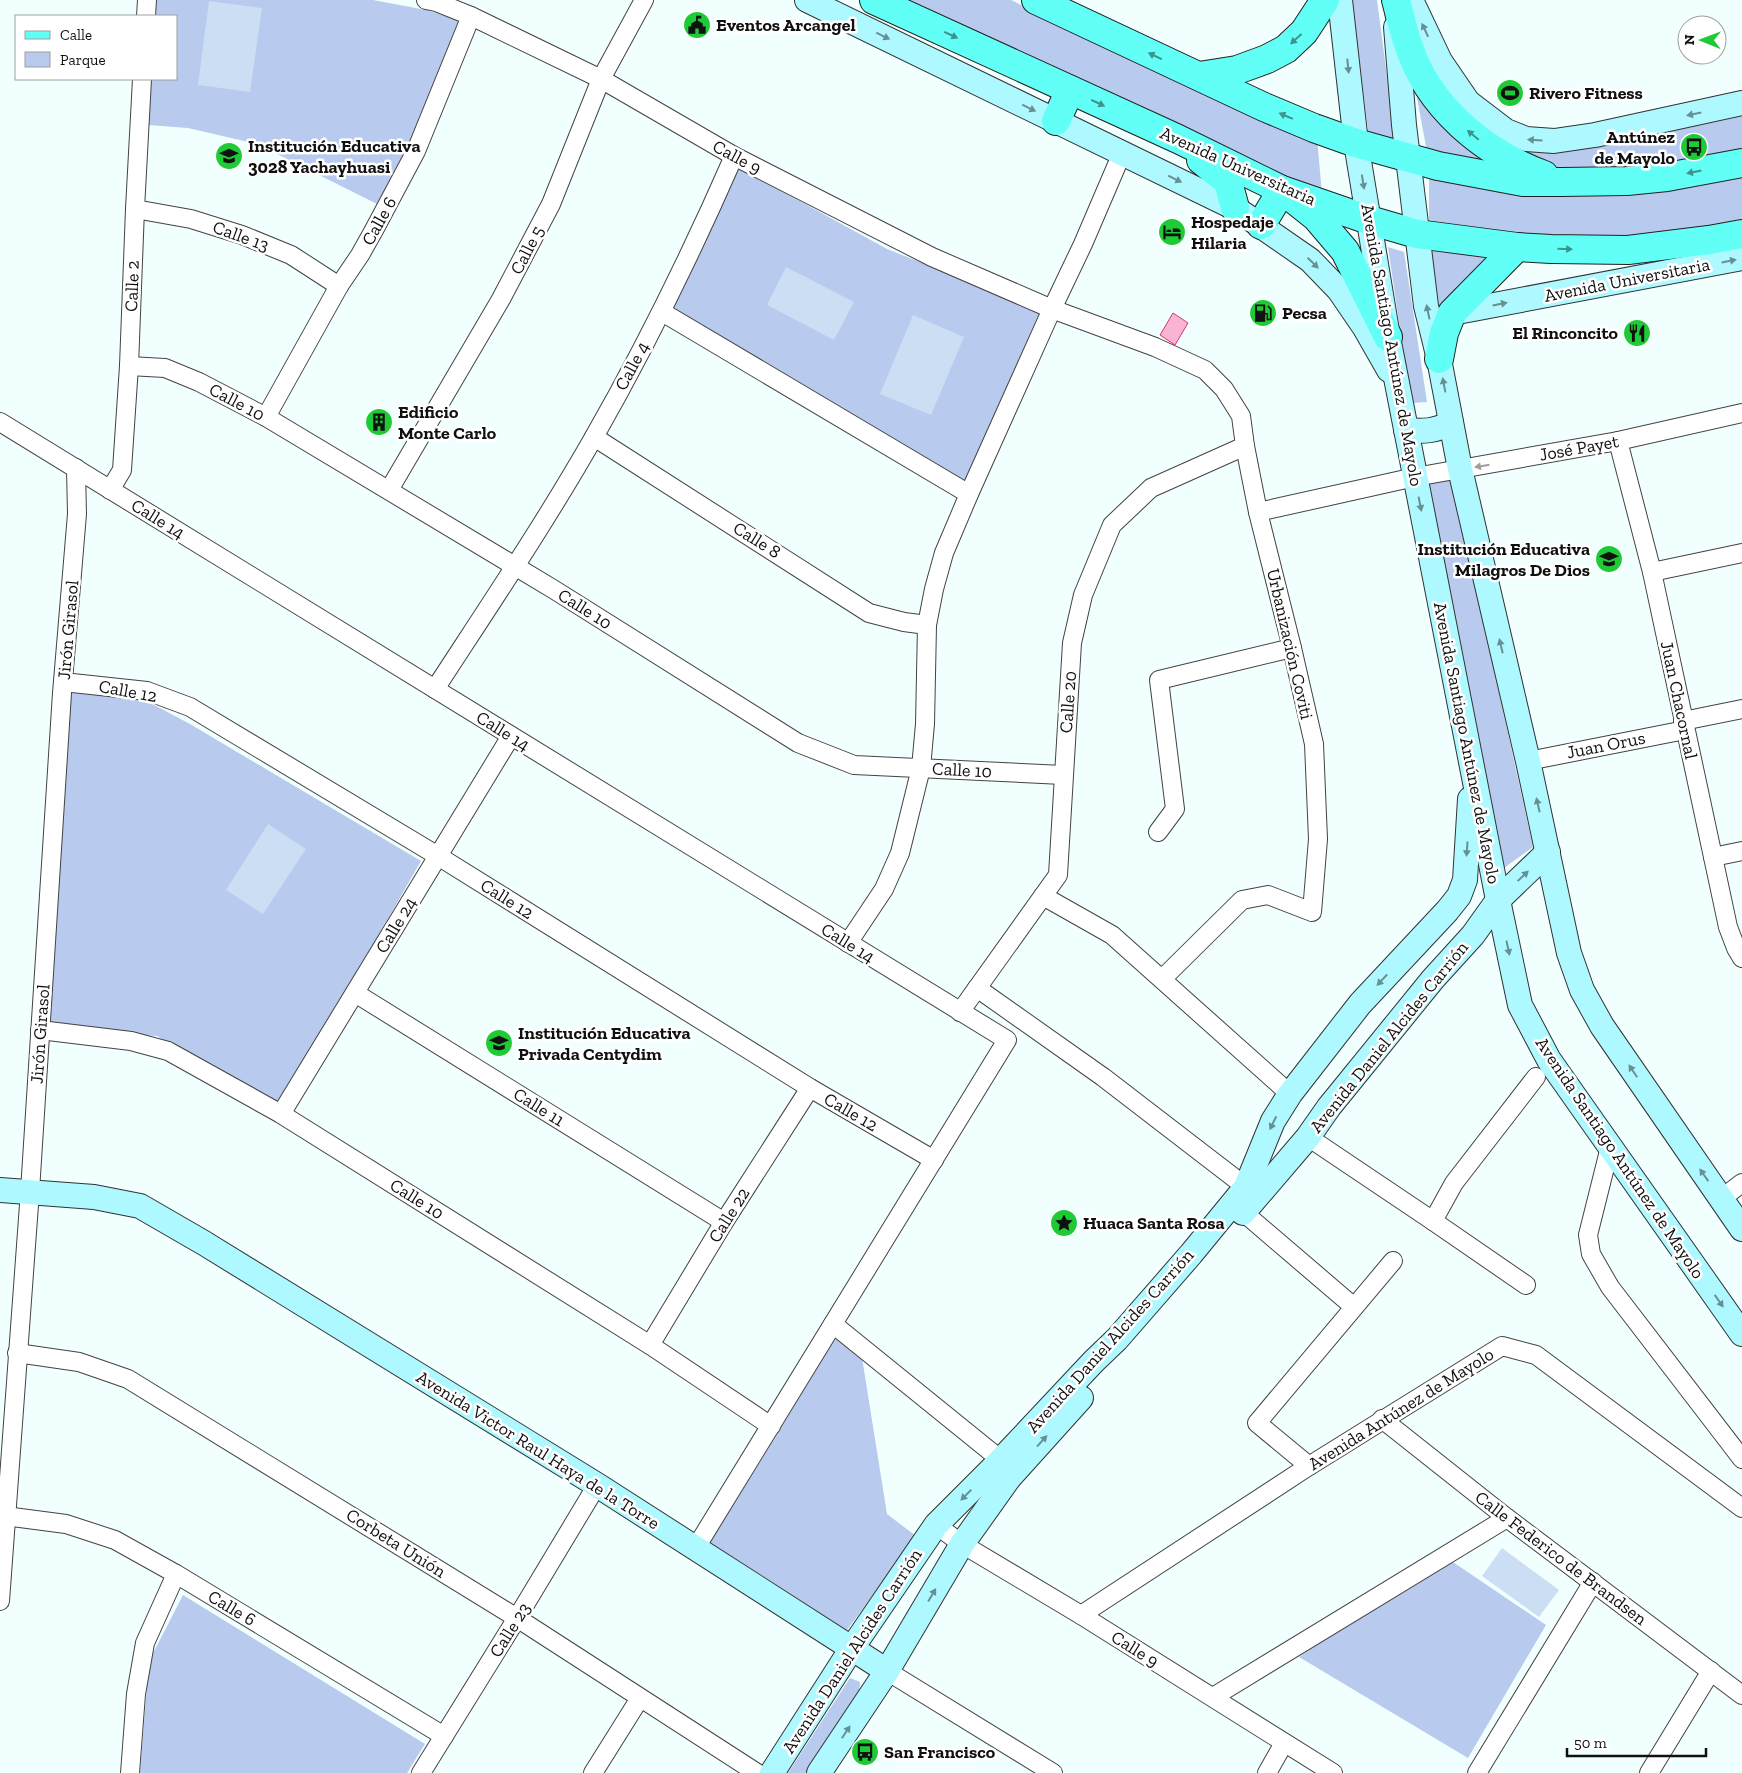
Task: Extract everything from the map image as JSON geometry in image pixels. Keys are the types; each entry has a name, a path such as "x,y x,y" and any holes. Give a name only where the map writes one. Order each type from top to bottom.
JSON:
{"main road":[{"name":"Avenida Universitaria","path":"874,0 1178,139 1282,190 1369,220 1417,234 1517,247 1628,250 1742,234"},
{"path":"1036,0 1264,107 1356,143 1408,158 1488,177 1523,182 1627,180 1667,177 1742,163"},
{"path":"1199,76 1237,70 1267,59 1286,49 1304,32 1325,0"},
{"path":"1395,0 1408,46 1423,77 1444,107 1478,140 1506,158 1530,170 1562,182"},
{"path":"1056,121 1070,90"},
{"path":"1178,139 1228,182 1235,208"},
{"path":"1261,225 1282,190 1316,217 1345,251 1388,337"},
{"path":"1439,360 1444,334 1452,313 1517,247"}],"street":[{"path":"146,15 147,0"},
{"name":"Calle 9","path":"426,0 471,16 601,79 734,156 932,257 1052,309"},
{"name":"Calle 5","path":"389,490 501,299 551,204 601,79 644,0"},
{"name":"Avenida Universitaria","path":"807,0 1235,208 1310,260 1339,290 1365,328 1397,385"},
{"name":"Avenida Santiago Antúnez de Mayolo","path":"1340,0 1356,143 1388,337 1520,1005 1549,1060 1742,1334"},
{"path":"1395,0 1404,125 1426,306 1439,360 1460,469 1528,761 1569,952 1582,990 1602,1026 1742,1229"},
{"path":"1411,0 1440,61 1468,102 1506,131 1526,139 1554,141 1587,136 1742,104"},
{"name":"Calle 6","path":"266,417 339,286 365,246 416,151 471,16"},
{"name":"Calle 2","path":"110,490 122,470 130,366 135,209 142,80"},
{"path":"848,943 884,889 900,853 921,768 925,724 927,624 944,553 1122,153"},
{"name":"Calle 4","path":"515,566 594,437 662,312 734,156"},
{"name":"Calle 13","path":"135,209 191,219 242,236 291,255 339,286"},
{"name":"Avenida Universitaria","path":"1452,313 1742,258"},
{"name":"Urbanización Coviti","path":"1052,309 1155,347 1205,370 1224,389 1241,416 1258,512 1314,744 1318,839 1312,912 1268,894 1242,900 1162,979"},
{"path":"662,312 969,494"},
{"name":"Calle 10","path":"130,366 164,368 199,382 266,417 515,566 798,743 854,765 1063,776"},
{"name":"José Payet","path":"1258,512 1415,477 1618,441 1742,413"},
{"name":"Calle 14","path":"0,422 1007,1040 934,1160"},
{"path":"1406,430 1429,432 1451,423"},
{"name":"Calle 8","path":"594,437 869,613 904,622 927,624"},
{"name":"Juan Chacornal","path":"1618,441 1652,572 1728,927 1742,958"},
{"name":"Calle 20","path":"960,1012 1058,875 1072,644 1083,595 1112,525 1152,488 1245,446"},
{"name":"Jirón Girasol","path":"0,1601 30,1191 63,682 77,514 76,468"},
{"path":"1652,572 1742,553"},
{"path":"435,689 515,566"},
{"path":"1158,832 1175,809 1159,680 1292,648"},
{"name":"Calle 12","path":"63,682 148,691 190,707 438,856 810,1088 934,1160"},
{"name":"Juan Orus","path":"1528,761 1684,726 1742,709"},
{"name":"Calle 24","path":"281,1114 511,736"},
{"name":"Avenida Daniel Alcides Carrión","path":"772,1773 852,1648 936,1525 1117,1339 1246,1187 1274,1121 1290,1094 1360,1004 1459,896 1465,880 1472,765"},
{"path":"1713,856 1742,850"},
{"name":"Avenida Daniel Alcides Carrión","path":"819,1773 887,1671 962,1544 1009,1478 1124,1353 1308,1137 1329,1108 1433,979 1473,935 1498,900 1548,852"},
{"path":"1043,896 1112,936 1290,1094"},
{"path":"977,988 1103,1078 1246,1187"},
{"name":"Calle 11","path":"355,993 724,1222"},
{"name":"Calle 10","path":"40,1030 131,1040 168,1050 281,1114 650,1344 771,1426"},
{"path":"1433,1220 1454,1183 1536,1076"},
{"name":"Calle 22","path":"650,1344 724,1222 810,1088"},
{"path":"1308,1137 1433,1220 1526,1285"},
{"path":"1610,1147 1588,1235 1591,1254 1610,1287 1742,1459"},
{"path":"695,1549 934,1160"},
{"path":"1721,1199 1742,1183"},
{"name":"Avenida Victor Raul Haya de la Torre","path":"0,1190 30,1191 94,1198 140,1206 204,1243 597,1486 887,1671 1053,1773"},
{"path":"1243,1212 1354,1307"},
{"path":"1309,1466 1257,1423 1393,1261"},
{"path":"833,1324 1001,1460"},
{"name":"Avenida Antúnez de Mayolo","path":"1081,1615 1382,1419 1502,1346 1536,1356 1742,1508"},
{"name":"Corbeta Unión","path":"17,1353 79,1362 128,1379 518,1618 757,1773"},
{"name":"Calle Federico de Brandsen","path":"1382,1419 1507,1518 1742,1695"},
{"name":"Calle 23","path":"421,1773 518,1618 597,1486"},
{"name":"Calle 6","path":"5,1516 66,1524 114,1540 176,1574 444,1736"},
{"path":"1213,1697 1507,1518"},
{"name":"Calle 9","path":"936,1525 962,1544 1081,1615 1333,1773"},
{"path":"130,1773 136,1694 145,1643 176,1574"},
{"path":"1477,1773 1593,1582"},
{"path":"1649,1773 1711,1671"},
{"path":"593,1773 640,1698"},
{"path":"1267,1773 1284,1743"}],"green space":[{"path":"155,0 373,0 426,10 461,21 409,143 377,204 257,144 188,128 148,125 150,80 178,80 178,15 154,15"},
{"path":"900,0 1011,0 1134,59 1317,138 1322,194"},
{"path":"1352,0 1377,0 1396,145 1369,138"},
{"path":"1411,65 1501,167 1427,152"},
{"path":"1742,114 1742,148 1696,159 1589,170 1552,169 1535,163 1501,135"},
{"path":"736,166 887,249 1042,313 962,487 671,308"},
{"path":"1742,173 1742,220 1703,228 1596,241 1429,226 1429,178 1497,189"},
{"path":"1388,247 1404,252 1427,402 1411,403"},
{"path":"1426,247 1488,257 1446,306 1438,306"},
{"path":"1452,479 1533,847 1504,868 1425,484"},
{"path":"71,693 141,698 190,724 421,861 280,1107 157,1036 55,1029 46,1017 57,896"},
{"path":"840,1329 859,1339 887,1514 916,1536 847,1630 709,1542"},
{"path":"1447,1558 1546,1625 1468,1758 1299,1657"},
{"path":"183,1595 425,1744 407,1773 140,1773 149,1661"},
{"path":"850,1678 860,1682 859,1694 807,1773 788,1773"}],"shaded area":[{"path":"209,1 262,8 250,92 198,85"},
{"path":"786,267 854,302 834,340 767,305"},
{"path":"1173,313 1188,323 1175,345 1160,335"},
{"path":"913,315 964,337 931,415 880,394"},
{"path":"268,824 306,849 263,914 226,890"},
{"path":"1502,1548 1559,1590 1539,1617 1482,1576"}],"place":[{"name":"Eventos Arcangel","path":"697,25"},
{"name":"Rivero Fitness","path":"1510,93"},
{"name":"Antúnez de Mayolo","path":"1694,147"},
{"name":"Institución Educativa 3028 Yachayhuasi","path":"229,156"},
{"name":"Hospedaje Hilaria","path":"1172,232"},
{"name":"Pecsa","path":"1263,313"},
{"name":"El Rinconcito","path":"1637,333"},
{"name":"Edificio Monte Carlo","path":"379,422"},
{"name":"Institución Educativa Milagros De Dios","path":"1609,559"},
{"name":"Institución Educativa Privada Centydim","path":"499,1043"},
{"name":"Huaca Santa Rosa","path":"1064,1223"},
{"name":"San Francisco","path":"865,1752"}]}
